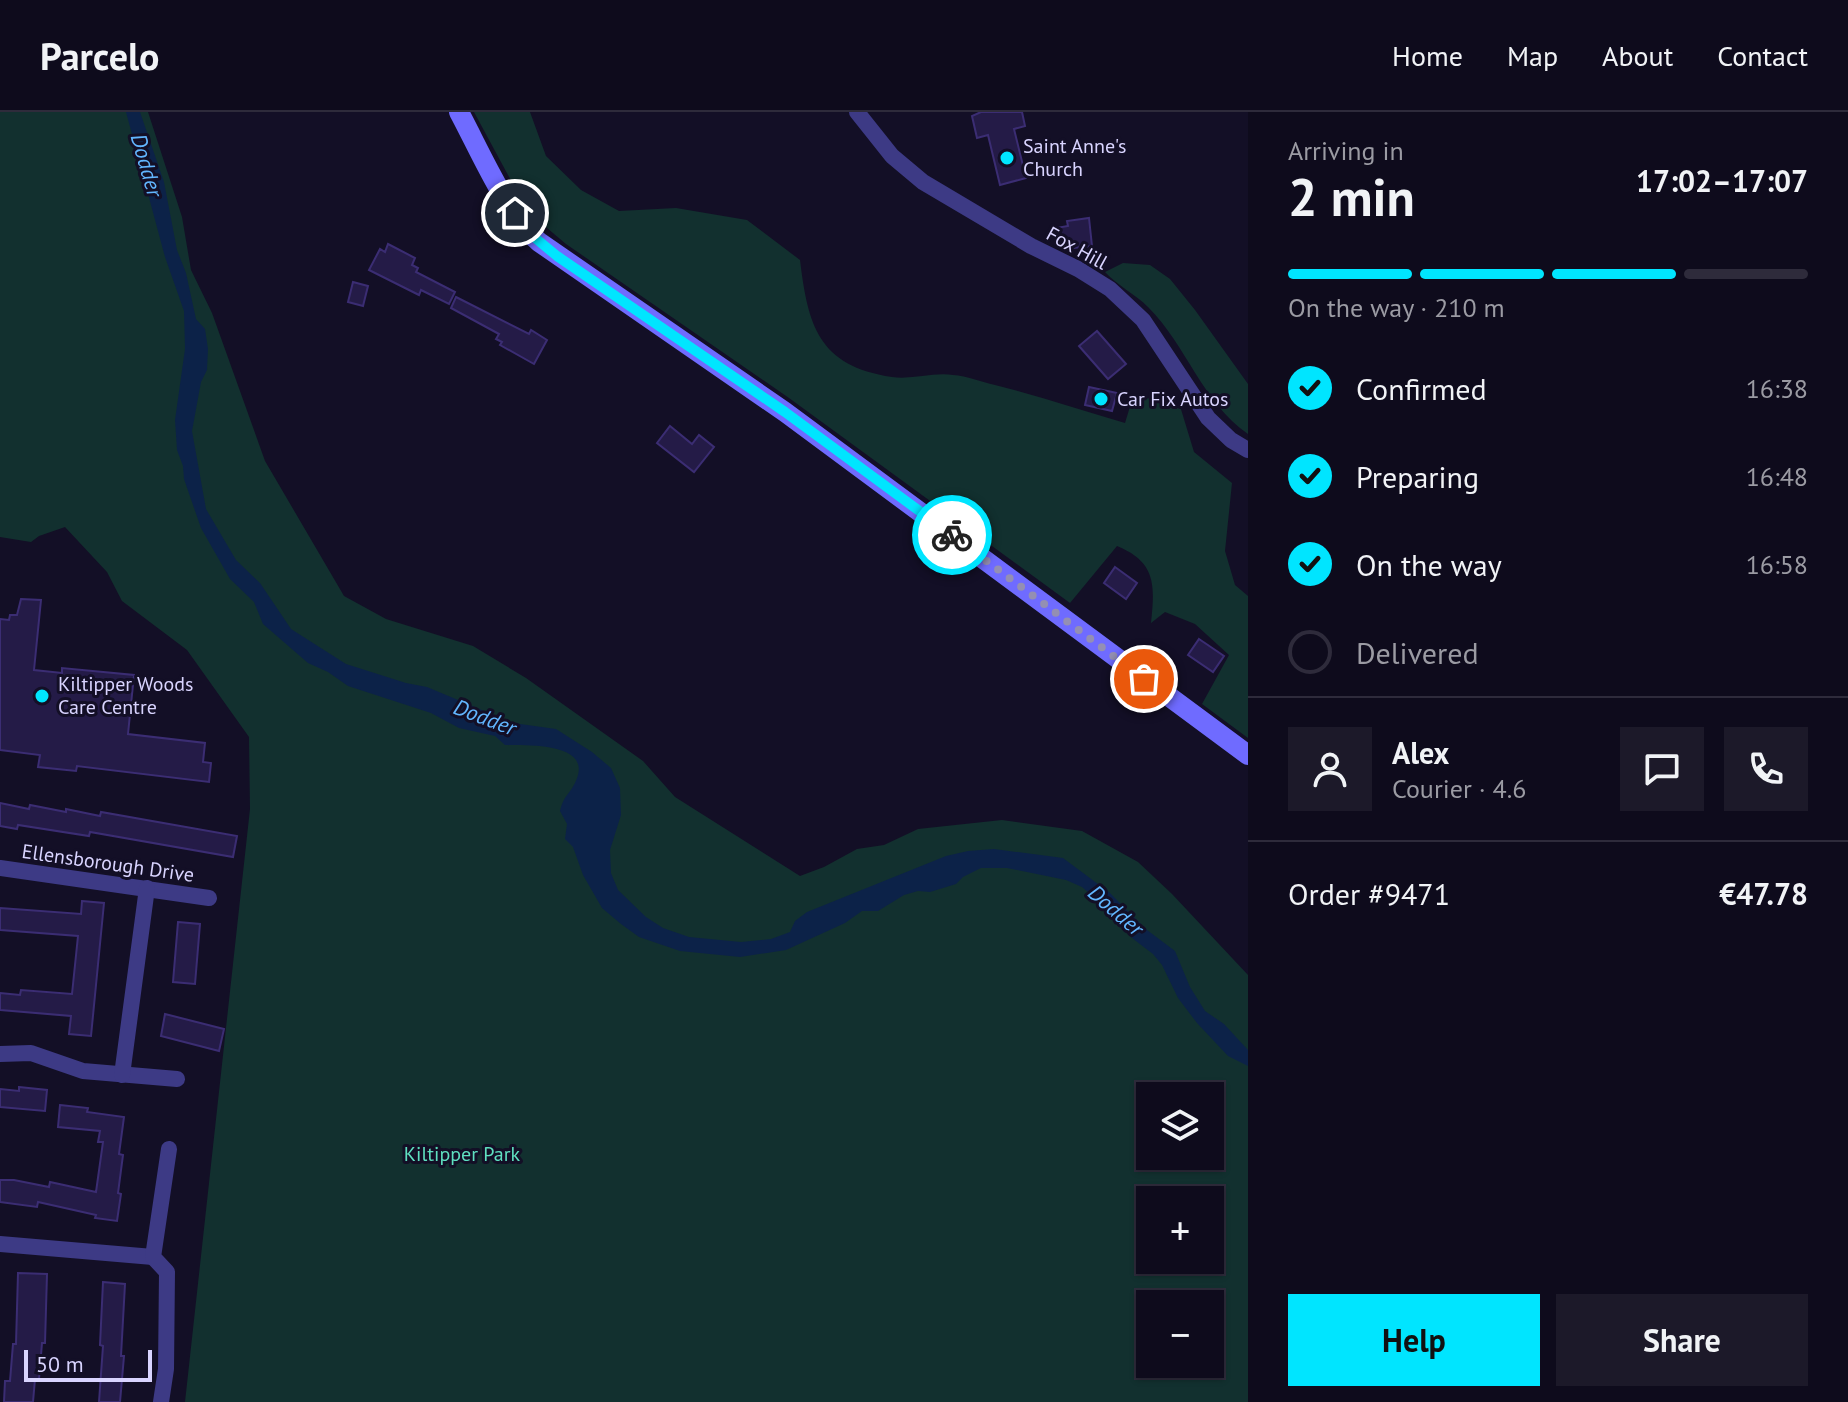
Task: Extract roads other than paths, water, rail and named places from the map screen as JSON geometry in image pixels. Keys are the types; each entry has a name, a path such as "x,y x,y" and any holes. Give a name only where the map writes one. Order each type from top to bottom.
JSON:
{"main road":[{"path":"459,112 515,213 539,242 785,412 1248,755"}],"street":[{"name":"Fox Hill","path":"857,112 892,156 923,182 1110,289 1143,320 1208,418 1231,440 1248,450"},
{"name":"Ellensborough Drive","path":"0,868 209,898"},
{"path":"122,1075 147,888"},
{"path":"0,1054 31,1053 83,1071 177,1079"},
{"path":"153,1257 169,1149"},
{"path":"0,1244 153,1257 167,1272 166,1369 161,1402"}],"water":[{"name":"Dodder","path":"126,112 140,112 164,182 177,250 186,273 196,319 205,329 207,370 201,382 192,431 206,509 236,560 260,583 291,629 346,664 427,687 513,723 556,729 592,752 611,768 620,788 621,815 610,850 611,873 618,890 646,917 663,928 689,937 741,942 771,939 790,932 795,921 807,912 946,856 994,849 1063,858 1110,893 1147,930 1175,951 1190,987 1205,1011 1224,1024 1248,1050 1248,1066 1228,1056 1197,1023 1178,998 1153,954 1132,938 1111,912 1082,887 1066,880 1007,868 981,868 956,884 930,892 904,895 878,911 862,911 845,923 786,950 740,957 680,951 639,937 602,908 583,875 573,847 565,839 567,824 560,811 575,783 579,769 576,759 567,753 541,746 505,745 495,736 459,728 431,713 348,686 308,663 263,624 254,602 230,579 201,528 184,479 177,450 175,420 185,349 184,311 165,257"}],"place":[{"name":"Saint Anne's Church","path":"1007,158"},
{"name":"Car Fix Autos","path":"1101,399"},
{"name":"Kiltipper Woods Care Centre","path":"42,696"}],"park label":[{"name":"Kiltipper Park","path":"462,1154"}]}
